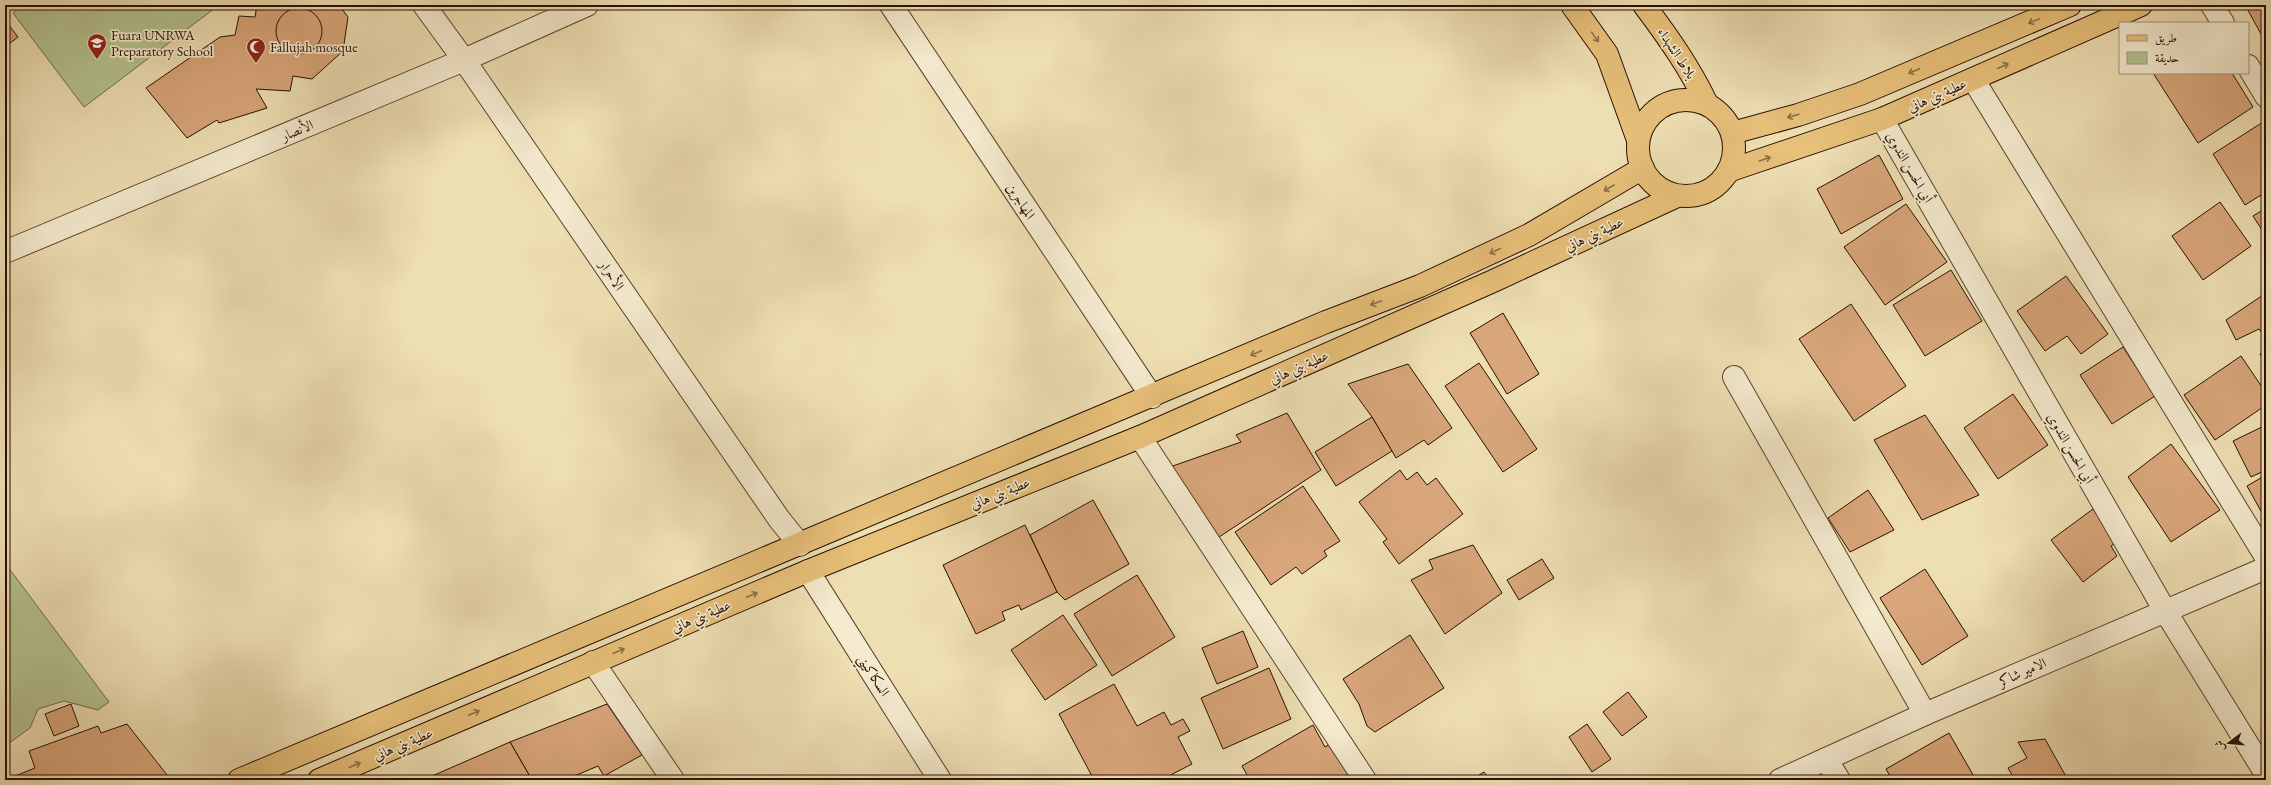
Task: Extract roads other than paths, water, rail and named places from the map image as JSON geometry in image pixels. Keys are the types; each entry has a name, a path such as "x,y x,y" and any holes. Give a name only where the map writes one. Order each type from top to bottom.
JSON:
{"main road":[{"path":"1572,5 1608,54 1638,140"},
{"name":"بلاط الشهداء","path":"1644,5 1676,48 1694,76 1707,104"},
{"path":"1732,133 1798,115 1860,94 2070,5"},
{"name":"عطية بني هاني","path":"1728,171 1882,119 2141,5"},
{"path":"1677,100 1692,100 1707,104 1722,116 1732,133 1734,146 1728,171 1719,184 1706,192 1690,196 1677,196 1660,189 1649,180 1637,153 1638,140 1643,125 1651,113 1663,104 1677,100"},
{"path":"239,780 1152,397 1326,322 1420,286 1529,235 1643,168"},
{"name":"عطية بني هاني","path":"319,780 808,571 1140,437 1491,282 1677,196"}],"street":[{"name":"الأحرار","path":"424,5 464,60 779,519 800,545"},
{"name":"الأنصار","path":"5,252 464,60 587,5"},
{"name":"المهاجرين","path":"891,5 1152,397"},
{"path":"2212,5 2222,22"},
{"path":"2249,68 2266,96"},
{"path":"1973,79 2266,557"},
{"name":"أبي الحسن الندوي","path":"1882,119 2164,610 2266,774"},
{"path":"1734,376 1925,714"},
{"path":"1140,437 1365,780"},
{"name":"الامير شاكر","path":"1780,780 1925,714 2164,610 2266,568"},
{"name":"السكاكيني","path":"808,571 940,780"},
{"path":"593,662 673,780"},
{"path":"1826,759 1839,780"}],"place":[{"name":"Fuara UNRWA Preparatory School","path":"97,60"},
{"name":"Fallujah mosque","path":"256,64"}]}
